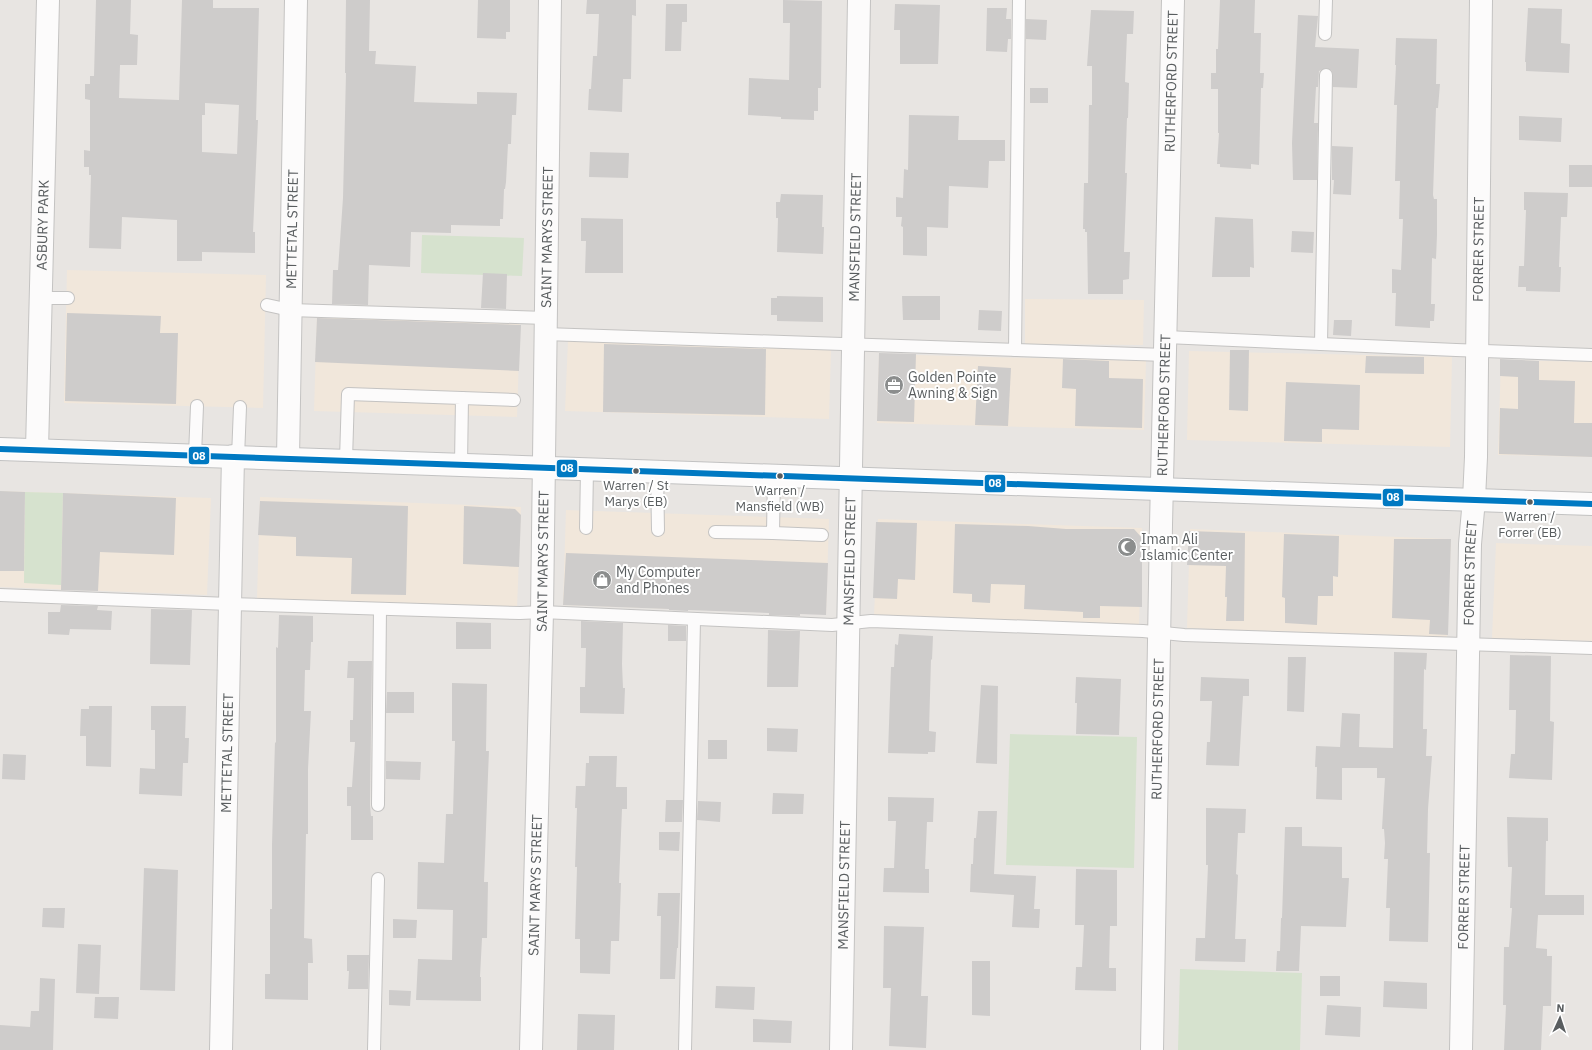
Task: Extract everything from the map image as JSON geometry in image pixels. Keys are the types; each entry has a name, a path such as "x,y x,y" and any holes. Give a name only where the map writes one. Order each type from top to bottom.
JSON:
{"street":[{"name":"ASBURY PARK","path":"38,450 40,298 48,0"},
{"name":"METTETAL STREET","path":"288,458 296,0"},
{"name":"SAINT MARYS STREET","path":"532,1050 542,612 550,0"},
{"name":"MANSFIELD STREET","path":"841,1050 859,0"},
{"name":"RUTHERFORD STREET","path":"1152,1050 1172,0"},
{"name":"FORRER STREET","path":"1461,1050 1470,544 1474,499 1477,350 1482,0"},
{"path":"0,449 587,468 1592,504"},
{"name":"METTETAL STREET","path":"221,1050 230,604 236,457"}],"lane":[{"path":"1015,350 1019,0"},
{"path":"1325,34 1326,0"},
{"path":"1320,344 1326,75"},
{"path":"40,298 68,298"},
{"path":"267,305 290,310 853,345 1015,350 1320,344 1592,355"},
{"path":"346,460 348,394 514,400"},
{"path":"461,464 462,398"},
{"path":"195,455 197,406"},
{"path":"236,457 240,407"},
{"path":"586,528 587,468"},
{"path":"657,471 658,530"},
{"path":"773,533 774,475"},
{"path":"715,532 822,535"},
{"path":"0,595 380,609 520,613 542,612 694,620 832,624 871,621 1159,632 1184,635 1592,648"},
{"path":"378,805 380,609"},
{"path":"685,1050 694,620"},
{"path":"374,1050 378,878"}],"shaded area":[{"path":"67,270 266,275 263,408 64,403"},
{"path":"1025,299 1144,300 1143,345 1025,344"},
{"path":"317,315 520,321 517,417 314,411"},
{"path":"568,340 831,349 829,419 565,411"},
{"path":"1189,351 1452,357 1450,447 1187,440"},
{"path":"879,354 1146,361 1144,430 877,423"},
{"path":"1501,360 1592,362 1592,457 1498,455"},
{"path":"0,491 211,498 207,595 0,587"},
{"path":"260,497 521,507 517,608 257,598"},
{"path":"566,510 829,519 826,614 563,605"},
{"path":"878,519 1142,528 1139,625 874,616"},
{"path":"1190,529 1451,539 1447,637 1187,628"},
{"path":"1496,543 1592,546 1592,641 1492,638"}],"green space":[{"path":"422,235 524,238 522,276 421,273"},
{"path":"25,492 63,493 61,585 24,583"},
{"path":"1010,734 1137,737 1134,868 1006,865"},
{"path":"1180,969 1302,973 1300,1050 1178,1050"}],"building":[{"path":"96,0 131,0 130,34 138,35 137,65 120,65 119,98 179,100 182,0 213,0 213,8 259,8 256,120 258,120 253,232 255,232 255,253 202,252 202,261 177,261 177,220 122,217 121,249 89,248 91,175 89,175 89,167 84,167 84,150 90,151 90,100 85,99 85,84 90,84 90,76 94,76","holes":["205,103 239,105 237,154 202,152 202,115 205,115"]},
{"path":"346,0 370,0 369,51 376,51 375,64 416,66 414,102 477,104 477,92 517,93 516,115 512,115 511,144 508,144 503,219 500,219 500,226 451,225 451,233 411,232 410,267 369,265 368,305 332,304 333,270 338,270 343,198"},
{"path":"478,0 510,0 510,32 506,32 506,39 477,38"},
{"path":"587,0 636,0 636,16 632,15 631,79 623,79 622,112 588,110 593,56 597,56 599,14 586,14"},
{"path":"783,0 822,1 821,88 818,88 818,111 814,111 814,120 781,119 781,117 748,115 749,78 789,80 790,23 783,23"},
{"path":"1220,0 1255,0 1254,33 1261,33 1260,73 1264,73 1263,88 1261,88 1259,165 1251,164 1251,169 1220,167 1220,164 1217,164 1219,133 1218,89 1211,89 1211,73 1216,73 1216,49 1218,49"},
{"path":"666,4 687,4 687,22 682,22 681,51 665,51"},
{"path":"895,4 940,5 938,64 900,64 900,30 894,30"},
{"path":"987,8 1007,8 1006,19 1011,19 1011,39 1008,39 1007,52 986,51"},
{"path":"1528,8 1562,9 1561,43 1570,44 1569,73 1526,71 1525,62"},
{"path":"1091,10 1134,11 1133,34 1127,34 1125,82 1129,83 1125,173 1127,173 1124,252 1130,252 1129,279 1123,280 1123,294 1088,294 1087,232 1083,229 1084,183 1088,183 1089,105 1092,105 1092,66 1087,66"},
{"path":"1298,15 1318,16 1315,47 1359,49 1357,88 1333,87 1332,71 1326,68 1319,71 1318,87 1316,87 1314,123 1318,123 1317,180 1293,180 1292,143"},
{"path":"1026,19 1047,20 1046,40 1026,39"},
{"path":"1396,38 1437,39 1436,84 1440,84 1438,108 1436,108 1433,195 1434,199 1437,199 1437,235 1436,259 1432,258 1431,304 1435,304 1434,321 1430,321 1430,328 1395,326 1396,293 1392,293 1392,269 1401,270 1403,219 1399,219 1400,181 1395,181 1397,105 1394,105"},
{"path":"1030,88 1048,88 1048,103 1030,103"},
{"path":"909,115 959,116 958,140 1005,140 1005,161 989,161 988,188 949,186 948,228 927,227 927,256 903,255 903,227 901,226 902,217 896,217 896,197 903,198 904,169 908,170"},
{"path":"1519,116 1562,118 1561,142 1519,140"},
{"path":"1332,146 1353,147 1351,195 1333,194 1334,180 1332,180"},
{"path":"590,152 629,153 628,178 589,177"},
{"path":"1569,165 1592,165 1592,187 1569,187"},
{"path":"1524,192 1568,193 1567,217 1561,217 1559,267 1561,267 1560,292 1526,291 1526,287 1518,287 1519,266 1524,266 1526,210 1524,210"},
{"path":"781,194 823,195 823,254 777,252 778,218 776,218 776,202 780,202"},
{"path":"1215,217 1253,219 1254,268 1250,267 1250,277 1212,277"},
{"path":"581,218 623,219 623,273 585,273 586,241 581,241"},
{"path":"1292,231 1314,232 1313,253 1291,252"},
{"path":"483,273 507,274 506,309 481,308"},
{"path":"777,296 823,297 823,322 777,321 777,315 771,315 771,298 777,298"},
{"path":"902,296 940,296 940,320 903,320"},
{"path":"979,310 1002,311 1001,331 978,330"},
{"path":"67,313 161,316 160,333 178,333 176,404 65,401"},
{"path":"317,318 521,325 519,371 315,362"},
{"path":"1334,320 1352,320 1351,336 1333,335"},
{"path":"604,344 766,349 765,415 603,412"},
{"path":"1230,350 1249,350 1248,411 1229,410"},
{"path":"879,353 916,354 914,422 877,421"},
{"path":"1366,356 1424,357 1424,374 1365,373"},
{"path":"1063,359 1109,361 1109,378 1143,379 1142,428 1075,426 1076,389 1062,388"},
{"path":"1500,359 1539,361 1539,380 1575,381 1574,423 1592,423 1592,457 1499,454 1500,408 1518,409 1518,377 1500,376"},
{"path":"978,366 1011,368 1008,426 975,425"},
{"path":"1286,382 1360,385 1359,430 1322,429 1322,442 1284,441"},
{"path":"0,491 25,492 24,571 0,571"},
{"path":"63,493 176,498 174,555 100,552 98,591 61,590"},
{"path":"260,501 408,506 406,595 351,594 352,558 296,556 296,537 258,535"},
{"path":"464,506 515,509 521,515 519,567 463,564"},
{"path":"876,522 917,523 915,580 898,579 897,599 873,598"},
{"path":"955,524 1028,526 1066,529 1134,529 1142,538 1142,607 1100,606 1100,618 1083,618 1083,612 1024,609 1025,585 991,584 990,603 972,602 972,594 953,593"},
{"path":"1189,531 1245,533 1244,621 1226,621 1226,566 1187,565"},
{"path":"1284,534 1339,536 1338,577 1333,576 1333,596 1318,596 1317,625 1285,623 1285,598 1282,597"},
{"path":"1394,539 1451,539 1448,635 1429,634 1430,620 1392,618"},
{"path":"566,553 828,563 826,615 769,615 769,613 563,605"},
{"path":"61,605 98,606 97,610 112,611 111,630 70,629 69,635 48,634 48,612 60,612"},
{"path":"151,609 192,610 190,665 150,664"},
{"path":"279,615 313,616 313,642 311,642 310,670 305,670 304,711 311,711 308,769 308,834 306,834 304,938 312,939 313,963 308,963 308,1000 265,999 265,974 270,974 270,909 272,909 272,845 275,742 276,743 276,647 278,648"},
{"path":"581,621 623,623 622,664 623,688 625,688 624,714 580,713 580,687 585,687 586,648 581,648"},
{"path":"456,622 491,623 491,649 456,649"},
{"path":"668,625 686,626 686,641 668,641"},
{"path":"768,630 800,631 798,687 767,687"},
{"path":"899,634 933,636 929,731 936,732 935,752 928,752 928,754 888,753 891,667 894,667 895,644 898,645"},
{"path":"1394,652 1427,653 1426,670 1424,669 1423,729 1427,729 1426,756 1432,756 1428,809 1427,853 1430,853 1428,942 1389,941 1390,908 1386,908 1388,859 1384,859 1385,843 1384,829 1382,829 1385,778 1377,778 1377,768 1342,768 1342,800 1316,799 1316,746 1340,747 1342,713 1360,714 1359,747 1393,748"},
{"path":"1510,655 1551,656 1550,721 1554,722 1552,780 1509,778 1511,754 1515,754 1516,710 1509,710"},
{"path":"1288,657 1306,657 1304,712 1287,711"},
{"path":"348,661 372,661 370,805 371,816 373,816 373,840 351,840 351,806 347,806 347,787 352,787 355,742 350,742 350,720 353,720 354,678 347,678"},
{"path":"1076,677 1121,679 1119,735 1076,734"},
{"path":"1201,677 1249,679 1249,696 1243,696 1239,766 1206,765 1207,742 1210,742 1212,701 1200,701"},
{"path":"452,683 487,684 486,751 489,751 484,882 488,882 487,938 482,938 480,977 481,1001 416,1000 418,959 452,960 453,910 417,909 418,862 444,863 446,814 453,814 455,741 452,741"},
{"path":"981,685 998,686 997,764 976,763"},
{"path":"387,692 414,692 414,713 386,713"},
{"path":"89,706 112,706 111,767 86,766 86,736 80,736 81,709 89,709"},
{"path":"151,706 186,706 185,738 189,738 188,763 183,763 182,796 139,794 140,768 155,769 155,730 151,730"},
{"path":"767,728 798,729 797,752 767,751"},
{"path":"708,740 727,740 727,759 708,759"},
{"path":"3,754 26,755 25,780 2,779"},
{"path":"589,756 617,756 616,787 627,787 627,809 622,809 619,883 621,883 619,941 611,941 610,974 580,973 580,939 575,939 577,867 575,867 577,808 575,808 576,786 585,786 586,763 589,763"},
{"path":"386,761 421,762 420,780 386,779"},
{"path":"773,793 804,794 803,814 772,814"},
{"path":"888,797 934,798 933,822 927,822 925,869 929,869 929,893 883,892 884,868 894,868 896,821 888,821"},
{"path":"666,800 683,800 682,822 665,822"},
{"path":"698,801 721,802 720,822 697,820"},
{"path":"1206,808 1246,809 1245,833 1238,833 1235,939 1246,939 1245,962 1195,961 1196,938 1205,938 1208,865 1206,865"},
{"path":"978,811 997,811 994,874 1036,876 1034,909 1040,909 1039,928 1012,927 1014,895 970,892 971,864 973,864 974,838 976,838"},
{"path":"1507,817 1548,818 1545,895 1584,895 1584,915 1538,915 1536,948 1547,949 1547,956 1552,956 1551,1006 1543,1006 1541,1050 1504,1050 1506,1005 1503,1005 1504,947 1509,947 1512,908 1510,908 1512,867 1508,867"},
{"path":"1285,827 1302,827 1302,846 1342,847 1342,878 1349,878 1346,927 1301,926 1299,971 1276,971 1277,951 1280,951"},
{"path":"659,832 680,832 679,851 659,850"},
{"path":"144,868 178,870 175,991 140,990"},
{"path":"1076,869 1117,870 1117,926 1110,926 1109,968 1116,968 1116,991 1075,990 1076,967 1082,967 1084,925 1075,925"},
{"path":"658,893 680,893 675,979 660,979 661,916 657,916"},
{"path":"43,908 65,908 64,928 42,927"},
{"path":"393,919 417,920 416,938 393,938"},
{"path":"884,926 924,927 921,996 928,996 926,1048 889,1046 891,988 883,988"},
{"path":"78,944 101,945 99,994 76,993"},
{"path":"347,955 369,955 368,989 348,989 349,971 347,971"},
{"path":"972,961 990,961 990,1016 972,1015"},
{"path":"1320,976 1340,976 1340,996 1320,996"},
{"path":"40,978 55,979 53,1050 0,1050 0,1025 30,1027 31,1011 39,1011"},
{"path":"1384,981 1427,983 1427,1009 1383,1007"},
{"path":"716,986 755,987 754,1010 715,1008"},
{"path":"389,990 411,991 410,1006 389,1005"},
{"path":"95,997 119,997 118,1019 94,1018"},
{"path":"1327,1005 1361,1007 1360,1037 1325,1035"},
{"path":"578,1014 615,1015 614,1050 577,1050"},
{"path":"753,1019 792,1021 791,1043 753,1042"}],"transit line":[{"name":"08","path":"0,449 1592,504"}],"place":[{"name":"Golden Pointe Awning & Sign","path":"894,385"},
{"name":"Warren / St Marys (EB)","path":"636,471"},
{"name":"Warren / Mansfield (WB)","path":"780,476"},
{"name":"Warren / Forrer (EB)","path":"1530,502"},
{"name":"Imam Ali Islamic Center","path":"1127,547"},
{"name":"My Computer and Phones","path":"602,580"}]}
